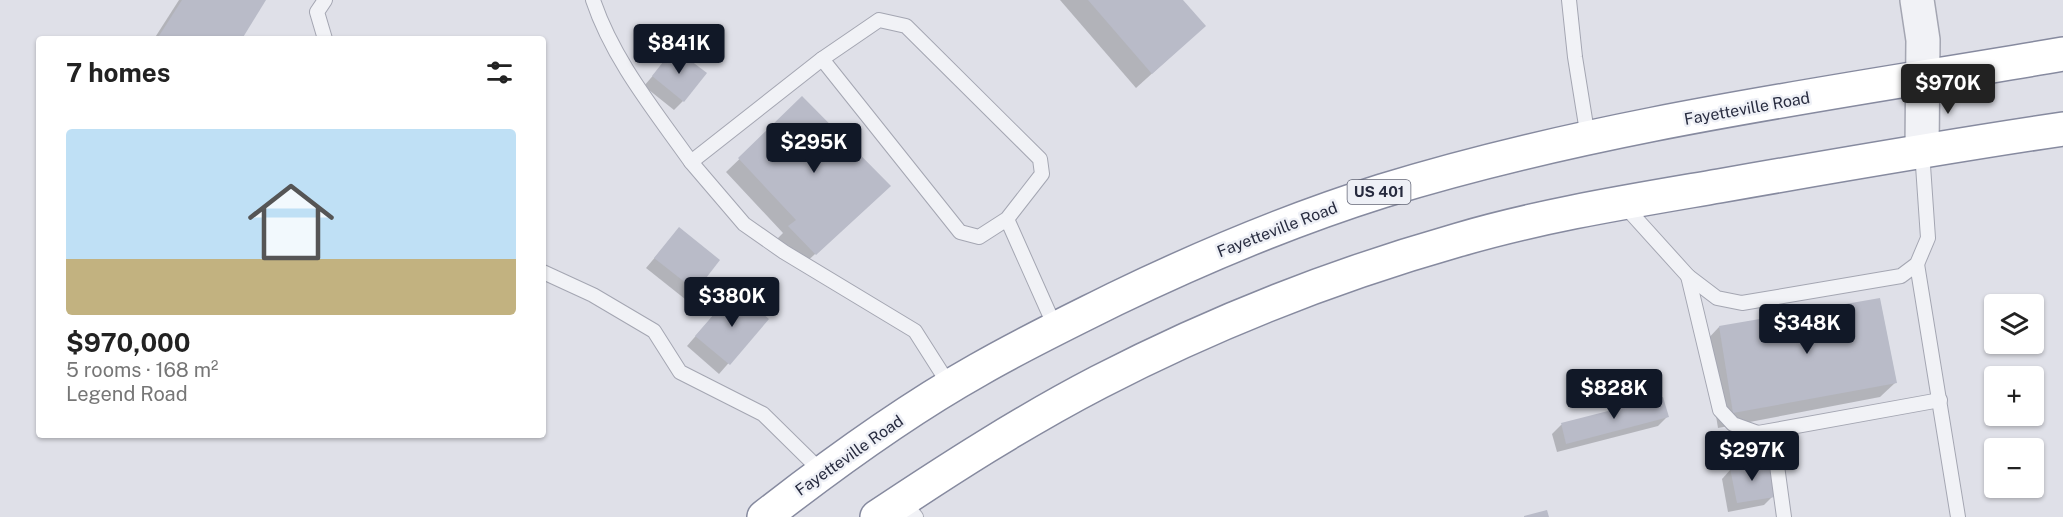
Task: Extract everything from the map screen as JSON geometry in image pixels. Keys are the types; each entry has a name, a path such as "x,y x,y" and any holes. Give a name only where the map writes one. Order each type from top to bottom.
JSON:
{"highway":[{"name":"Fayetteville Road","path":"764,517 885,428 977,370 1173,271 1277,226 1383,191 1483,163 1588,138 1711,114 2063,54"},
{"path":"898,511 955,465 1098,383 1226,322 1345,276 1459,239 1575,211 1922,150 2063,129"}],"street":[{"path":"1917,0 1923,40 1922,150"}],"lane":[{"path":"324,36 317,12 325,0"},
{"path":"593,0 598,16 635,84 691,162 744,224 784,252 915,331 951,387"},
{"path":"1569,0 1575,57 1588,138"},
{"path":"691,162 822,59 879,20 906,26 1040,159 1042,174 1007,219 979,237 960,232 822,59"},
{"path":"1622,203 1688,276 1717,298 1742,303 1901,276 1917,264 1928,238 1922,150"},
{"path":"1007,219 1056,329"},
{"path":"1917,264 1958,517"},
{"path":"546,273 593,295 654,331 680,372 763,414 823,473"},
{"path":"1688,276 1720,410 1733,424 1758,433 1775,451 1784,517"},
{"path":"1758,433 1940,400"}],"building":[{"path":"182,0 266,0 244,36 159,36"},
{"path":"1088,0 1183,0 1206,26 1152,74"},
{"path":"674,48 707,73 684,102 652,76"},
{"path":"802,96 891,186 816,255 788,226 796,220 738,158"},
{"path":"679,227 720,260 696,291 654,258"},
{"path":"735,290 769,319 730,365 695,336"},
{"path":"1880,298 1897,383 1733,413 1719,326"},
{"path":"1663,397 1669,417 1566,444 1561,423"},
{"path":"1768,462 1775,497 1737,503 1730,468"},
{"path":"1547,510 1549,517 1524,517 1524,516"}]}
